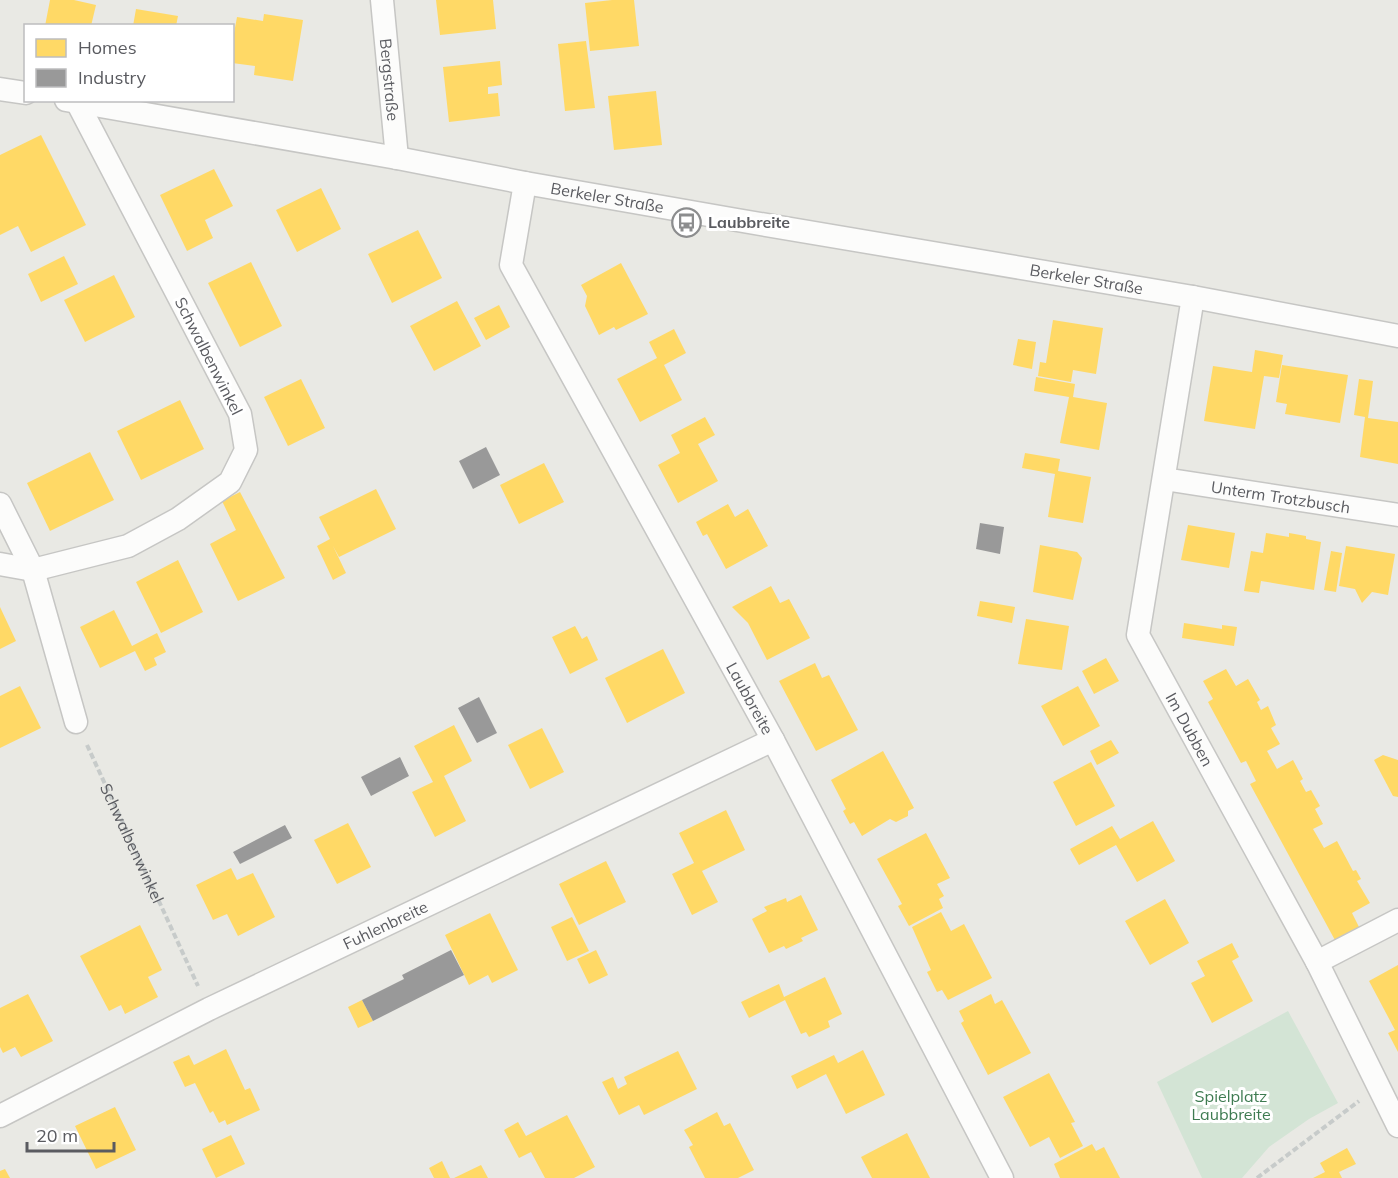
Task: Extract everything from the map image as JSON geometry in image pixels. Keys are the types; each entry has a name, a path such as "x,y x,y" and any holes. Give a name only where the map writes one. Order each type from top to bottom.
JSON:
{"street":[{"name":"Bergstraße","path":"382,0 398,158"},
{"path":"0,89 24,93"},
{"name":"Schwalbenwinkel","path":"33,570 128,546 178,519 230,482 246,450 240,414 72,102"},
{"name":"Berkeler Straße","path":"77,102 398,158 525,183 1193,297 1398,336"},
{"name":"Laubbreite","path":"525,183 511,265 773,740 1002,1178"},
{"name":"Im Dubben","path":"1193,297 1138,635 1317,962 1398,1126"},
{"name":"Unterm Trotzbusch","path":"1164,479 1398,515"},
{"path":"0,504 33,570 76,722"},
{"path":"0,564 33,570"},
{"name":"Fuhlenbreite","path":"0,1116 209,1010 773,740"},
{"path":"1317,962 1398,920"}],"path":[{"name":"Schwalbenwinkel","path":"76,722 209,1010"},
{"path":"1257,1178 1378,1086"}],"green space":[{"name":"Spielplatz Laubbreite","path":"1288,1011 1338,1103 1309,1119 1269,1147 1242,1178 1202,1178 1157,1082"}],"building: Homes":[{"path":"50,0 74,0 96,5 91,24 45,24"},
{"path":"436,0 493,0 496,29 440,35"},
{"path":"634,0 639,46 590,51 585,3"},
{"path":"136,9 178,16 176,24 133,24"},
{"path":"264,14 303,20 293,81 254,75 255,66 234,63 234,33 237,17 263,21"},
{"path":"586,41 595,108 565,111 558,44"},
{"path":"500,61 502,85 488,87 488,94 498,93 500,116 449,122 443,67"},
{"path":"656,91 662,145 614,150 608,96"},
{"path":"41,135 86,225 31,252 18,226 0,235 0,155"},
{"path":"214,169 233,206 205,220 213,238 187,251 160,195"},
{"path":"321,188 341,229 297,252 276,210"},
{"path":"418,230 442,278 392,303 368,254"},
{"path":"64,256 78,284 41,302 28,274"},
{"path":"251,262 282,326 240,347 208,283"},
{"path":"621,263 648,314 616,330 614,327 599,335 585,306 587,296 581,285"},
{"path":"114,275 135,317 85,342 64,300"},
{"path":"457,301 481,346 434,371 410,326"},
{"path":"499,305 510,327 486,340 474,318"},
{"path":"1053,320 1103,328 1096,374 1073,370 1071,382 1038,376 1040,362 1046,363"},
{"path":"674,329 686,353 664,365 682,400 640,422 617,379 657,358 649,342"},
{"path":"1018,339 1036,342 1032,369 1013,365"},
{"path":"1255,350 1283,355 1279,378 1264,376 1255,429 1204,421 1213,366 1252,372"},
{"path":"1282,365 1348,375 1340,423 1285,414 1287,404 1276,402"},
{"path":"1036,377 1075,384 1073,397 1107,403 1099,450 1060,443 1069,397 1034,391"},
{"path":"301,379 325,428 288,446 264,397"},
{"path":"1359,379 1373,381 1368,418 1398,422 1398,464 1360,457 1365,417 1354,415"},
{"path":"180,400 204,449 141,480 117,431"},
{"path":"705,417 715,435 698,444 718,481 678,503 658,465 680,453 671,435"},
{"path":"90,452 114,500 50,531 27,483"},
{"path":"1025,453 1060,459 1058,471 1091,477 1083,523 1048,517 1055,474 1022,468"},
{"path":"544,463 564,502 519,524 500,485"},
{"path":"376,489 396,529 339,557 333,546 346,573 333,580 317,546 330,539 319,517"},
{"path":"240,492 285,578 238,601 210,544 236,530 222,501"},
{"path":"728,504 735,517 748,509 768,546 726,569 707,534 703,536 696,522"},
{"path":"1188,525 1235,533 1229,568 1181,560"},
{"path":"1266,533 1289,537 1289,533 1321,542 1314,590 1261,581 1259,593 1244,591 1251,551 1263,553"},
{"path":"1040,545 1077,552 1082,558 1073,600 1033,592"},
{"path":"1346,546 1395,554 1388,595 1372,592 1362,603 1355,589 1339,586"},
{"path":"1331,551 1342,553 1336,592 1324,590"},
{"path":"178,560 203,612 161,633 136,582"},
{"path":"771,586 780,603 789,599 810,638 767,660 748,623 732,607"},
{"path":"980,601 1015,607 1012,623 977,616"},
{"path":"0,607 16,641 0,649"},
{"path":"114,610 132,646 157,633 166,652 154,658 157,665 145,671 135,651 100,668 80,627"},
{"path":"1026,619 1069,626 1062,670 1018,664"},
{"path":"1184,623 1222,629 1222,625 1237,627 1234,646 1182,638"},
{"path":"575,626 582,639 587,636 598,660 570,674 552,637"},
{"path":"663,649 685,693 627,723 605,678"},
{"path":"1106,658 1119,681 1094,694 1082,671"},
{"path":"815,663 822,678 829,675 858,730 816,751 779,681"},
{"path":"1226,669 1236,686 1248,679 1260,700 1257,702 1261,710 1268,706 1276,725 1271,728 1280,744 1267,751 1277,769 1293,760 1303,779 1300,781 1306,792 1311,790 1320,806 1315,809 1323,824 1313,829 1324,848 1337,841 1353,871 1356,870 1361,879 1357,881 1370,903 1352,913 1360,929 1336,942 1250,784 1256,781 1246,761 1241,763 1208,702 1213,699 1203,681"},
{"path":"20,686 41,728 0,748 0,696"},
{"path":"1078,686 1100,726 1063,746 1041,706"},
{"path":"454,725 472,761 444,776 466,821 435,837 412,792 433,782 414,746"},
{"path":"542,728 564,772 530,789 508,745"},
{"path":"1111,740 1119,753 1097,765 1090,751"},
{"path":"883,751 914,808 908,811 908,816 896,822 890,819 862,836 854,822 850,824 843,811 846,809 831,780"},
{"path":"1383,755 1398,760 1398,797 1393,796 1374,760"},
{"path":"1091,762 1115,806 1076,826 1053,782"},
{"path":"726,810 745,850 702,871 718,902 692,915 672,874 694,863 679,833"},
{"path":"1153,821 1175,861 1137,882 1116,845 1079,865 1070,849 1112,826 1120,839"},
{"path":"348,823 371,867 337,884 314,840"},
{"path":"926,833 950,878 937,884 944,896 939,899 943,908 909,926 898,906 902,904 877,859"},
{"path":"606,861 626,902 579,925 559,884"},
{"path":"231,868 237,880 253,873 275,917 238,936 227,914 213,920 196,885"},
{"path":"801,895 818,930 801,938 803,941 786,949 784,946 769,953 752,919 767,911 764,907 786,898 787,902"},
{"path":"1165,899 1189,943 1150,965 1125,921"},
{"path":"941,912 951,931 964,924 992,978 948,1000 942,990 937,992 927,972 931,970 912,927"},
{"path":"490,913 518,970 492,983 488,975 469,985 445,935"},
{"path":"572,917 589,951 567,961 551,927"},
{"path":"140,925 162,970 148,977 158,997 125,1014 121,1005 109,1011 80,956"},
{"path":"1232,943 1239,957 1232,961 1253,1001 1212,1023 1191,983 1205,976 1197,961"},
{"path":"596,950 608,975 589,984 577,959"},
{"path":"1398,965 1398,1052 1388,1033 1395,1030 1369,981"},
{"path":"825,977 842,1014 828,1021 830,1027 809,1037 806,1032 801,1034 785,1000 749,1018 741,1002 779,984 784,997"},
{"path":"28,994 53,1041 21,1057 15,1047 3,1053 0,1047 0,1008"},
{"path":"991,994 995,1004 1002,1000 1031,1053 988,1075 961,1023 964,1021 959,1011"},
{"path":"362,1000 373,1021 358,1028 348,1007"},
{"path":"226,1049 245,1090 250,1088 260,1110 227,1125 225,1120 219,1123 213,1111 210,1113 195,1083 185,1087 173,1062 189,1055 194,1065"},
{"path":"863,1050 885,1095 846,1114 826,1074 797,1089 791,1076 834,1055 838,1063"},
{"path":"678,1051 697,1089 644,1115 639,1105 619,1115 602,1082 613,1077 618,1089 627,1084 624,1077"},
{"path":"1049,1073 1075,1122 1071,1123 1083,1146 1060,1158 1049,1137 1030,1147 1003,1097"},
{"path":"115,1107 136,1150 96,1169 75,1126"},
{"path":"717,1112 724,1126 730,1123 754,1170 738,1178 705,1178 689,1147 693,1145 684,1130"},
{"path":"567,1115 595,1167 574,1178 545,1178 531,1152 519,1158 504,1130 518,1122 526,1136"},
{"path":"907,1133 930,1178 872,1178 861,1157"},
{"path":"231,1135 245,1164 216,1178 202,1149"},
{"path":"1092,1144 1096,1151 1104,1147 1120,1178 1060,1178 1054,1164"},
{"path":"1347,1148 1356,1164 1339,1172 1342,1178 1313,1178 1325,1172 1320,1163"},
{"path":"442,1161 450,1178 434,1178 429,1168"},
{"path":"481,1165 488,1178 454,1178"},
{"path":"5,1169 10,1178 0,1178 0,1171"}],"building: Industry":[{"path":"486,447 500,475 473,489 459,461"},
{"path":"980,523 1004,527 1000,554 976,549"},
{"path":"479,697 497,733 477,743 458,708"},
{"path":"400,757 409,776 371,796 361,777"},
{"path":"285,825 292,838 240,864 233,852"},
{"path":"451,950 464,975 373,1021 362,1000 404,979 402,975"}],"place":[{"name":"Laubbreite","path":"687,222"}]}
